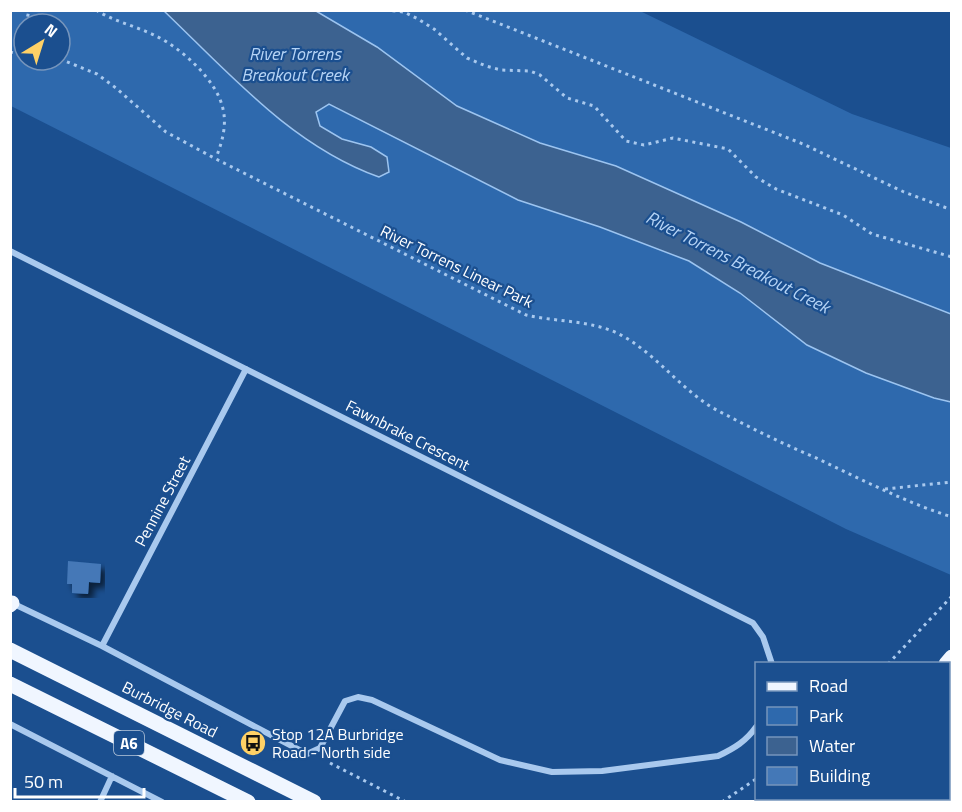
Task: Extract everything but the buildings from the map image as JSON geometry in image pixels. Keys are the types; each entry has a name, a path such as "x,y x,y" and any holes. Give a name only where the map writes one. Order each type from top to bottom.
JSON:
{"main road":[{"name":"Burbridge Road","path":"10,650 314,801"},
{"name":"A6","path":"10,684 248,801"}],"street":[{"name":"Fawnbrake Crescent","path":"10,251 753,623 763,637 772,662"},
{"name":"Pennine Street","path":"102,646 246,369"},
{"path":"11,603 102,646 307,754 320,748 345,701 358,697 372,700 500,760 552,772 602,771 718,756 736,748 755,728"},
{"path":"10,724 162,801"},
{"path":"100,801 112,776"}],"path":[{"path":"96,10 109,18 168,43 193,62 206,78 223,108 224,128 216,159"},
{"path":"385,10 404,12 418,19 434,29 467,58 486,66 501,70 530,71 540,75 567,98 594,106 626,141 644,145 673,138 728,149 756,177 776,189 843,215 872,234 951,256"},
{"path":"465,10 803,144 904,192 951,210"},
{"name":"River Torrens Linear Park","path":"72,64 97,74 116,87 157,126 216,159 526,315 601,327 618,333 653,356 689,390 717,410 762,434 929,510 951,517"},
{"path":"883,489 951,482"},
{"path":"889,662 951,596"},
{"path":"330,763 406,801"},
{"path":"722,801 755,780"}],"green space":[{"path":"10,11 640,11 852,114 951,148 951,575 846,529 11,106"}],"water":[{"name":"River Torrens Breakout Creek","path":"164,11 316,11 377,47 457,106 540,143 616,166 741,222 820,263 951,314 951,402 866,373 807,345 740,293 689,261 600,227 518,200 329,104 316,112 320,126 342,139 371,147 387,157 389,172 379,177 347,164 318,147 263,106"}],"place":[{"name":"Stop 12A Burbridge Road - North side","path":"253,743"}]}
